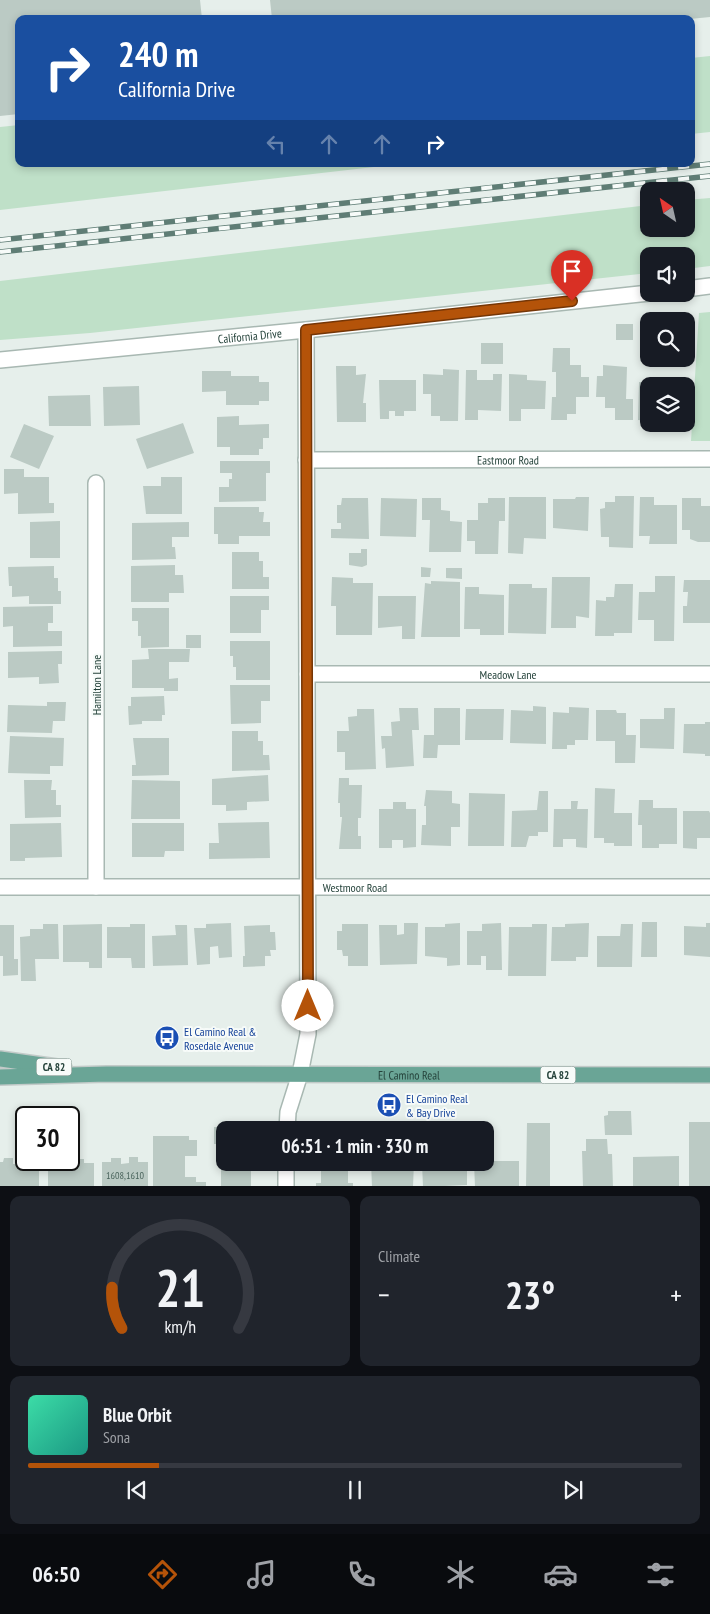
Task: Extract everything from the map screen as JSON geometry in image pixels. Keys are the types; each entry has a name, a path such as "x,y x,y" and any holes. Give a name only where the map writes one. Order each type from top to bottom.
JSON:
{"main road":[{"name":"El Camino Real","path":"0,1059 107,1074"},
{"name":"El Camino Real","path":"0,1077 107,1074 710,1075"}],"street":[{"path":"695,287 710,286"},
{"name":"California Drive","path":"0,360 306,330 640,294"},
{"path":"288,1121 288,1112 300,1074 308,1034 306,330"},
{"name":"Eastmoor Road","path":"306,460 710,459"},
{"name":"Hamilton Lane","path":"96,483 96,887"},
{"name":"Meadow Lane","path":"307,674 710,674"},
{"name":"Westmoor Road","path":"0,888 710,887"},
{"path":"286,1171 286,1186"}],"green space":[{"path":"710,56 710,132 695,134 695,58"},
{"path":"15,125 15,167 374,167 0,210 0,127"},
{"path":"710,198 710,266 695,268 695,247 640,247 640,274 90,333 0,340 0,281 640,206 640,238 695,238 695,199"},
{"path":"710,312 710,441 691,441 692,432 695,432 695,377 699,313"}],"building":[{"path":"0,0 200,0 202,15 15,15 15,114 0,116"},
{"path":"270,0 710,0 710,17 695,18 695,15 272,15"},
{"path":"616,324 633,324 633,340 616,340"},
{"path":"481,343 503,343 503,364 481,364"},
{"path":"553,348 570,348 570,365 581,365 581,377 589,377 589,397 576,397 576,414 567,414 567,420 551,420 552,397 556,397 556,372 552,372"},
{"path":"603,365 627,367 626,399 633,399 633,420 615,420 615,408 605,408 605,397 596,397 597,376 603,376"},
{"path":"336,366 356,366 356,375 366,374 363,403 366,403 366,422 337,422"},
{"path":"443,369 459,370 458,421 440,421 440,416 431,416 431,394 423,394 423,374 443,375"},
{"path":"466,370 477,370 477,380 493,380 493,374 502,374 501,411 478,410 478,420 465,420"},
{"path":"202,371 231,371 231,376 259,376 259,382 269,382 269,401 259,401 259,405 226,405 226,391 202,392"},
{"path":"509,374 527,375 527,380 546,381 545,409 521,409 521,421 509,421"},
{"path":"379,380 416,380 416,411 404,411 404,416 395,416 395,411 389,411 389,419 380,419"},
{"path":"639,382 640,382 640,420 638,420"},
{"path":"139,386 140,425 104,426 103,387"},
{"path":"90,395 91,426 49,426 48,396"},
{"path":"239,416 239,425 269,424 269,438 263,438 263,449 259,449 259,455 230,455 230,447 217,447 217,417"},
{"path":"183,423 194,453 147,469 136,439"},
{"path":"24,424 54,436 39,469 10,457"},
{"path":"220,461 270,461 270,473 266,473 266,501 219,502 219,487 229,487 229,479 232,479 232,473 220,473"},
{"path":"4,469 24,469 24,477 49,477 49,503 54,503 54,513 18,514 18,493 4,494"},
{"path":"161,477 182,477 182,514 146,514 143,486 161,486"},
{"path":"615,496 634,496 633,548 609,547 609,537 601,537 600,509 605,508 605,502 615,502"},
{"path":"509,497 546,497 546,539 524,538 523,554 508,553"},
{"path":"576,497 589,497 588,531 553,528 553,499 575,499"},
{"path":"640,497 654,497 654,505 677,505 677,544 649,544 650,536 639,536"},
{"path":"342,498 368,498 369,539 331,538 331,529 341,529 341,523 337,523 337,505 341,505"},
{"path":"381,498 417,499 416,537 380,536"},
{"path":"422,498 441,498 441,510 450,511 450,521 462,522 461,552 429,552 430,520 422,520"},
{"path":"488,498 505,498 505,521 499,521 498,554 475,554 475,541 467,541 467,520 478,520 478,503 488,503"},
{"path":"682,498 701,498 701,506 710,506 710,542 698,542 690,539 690,530 682,530"},
{"path":"214,507 259,507 259,512 264,512 263,522 270,522 270,536 239,536 239,544 218,544 218,534 214,534"},
{"path":"60,521 60,558 30,558 30,522"},
{"path":"189,522 189,537 172,537 172,547 175,547 176,559 132,560 132,523"},
{"path":"361,549 367,549 367,565 362,567 349,565 349,553 361,553"},
{"path":"232,552 259,552 259,561 263,561 263,577 269,577 269,589 232,589"},
{"path":"175,565 175,575 183,575 184,593 169,593 169,602 131,602 131,566"},
{"path":"54,566 54,578 58,578 58,591 61,591 61,604 29,604 29,596 12,597 12,586 9,586 8,567"},
{"path":"421,567 431,568 430,577 421,577"},
{"path":"446,568 462,568 462,579 446,578"},
{"path":"655,576 675,576 674,641 654,641 654,620 638,620 639,592 655,592"},
{"path":"332,577 353,578 353,583 373,583 372,635 336,635 336,606 331,606"},
{"path":"552,577 590,577 589,618 576,616 576,628 551,628"},
{"path":"684,580 710,580 710,623 683,623 683,606 687,606 688,592 683,592"},
{"path":"431,581 460,582 460,637 421,637 425,583 431,584"},
{"path":"509,584 532,584 532,588 547,588 546,634 508,633"},
{"path":"615,584 633,584 632,633 614,633 614,636 595,636 596,600 606,601 606,597 614,597"},
{"path":"465,587 479,587 479,594 504,595 504,635 480,635 480,629 464,629"},
{"path":"230,596 269,596 269,610 261,610 261,633 230,633"},
{"path":"378,596 416,596 415,639 402,639 402,626 378,628"},
{"path":"53,606 53,623 48,623 48,631 62,631 62,646 13,647 13,626 3,627 3,607"},
{"path":"132,608 169,608 169,647 141,648 141,636 138,636 138,621 132,621"},
{"path":"186,635 201,635 201,648 186,648"},
{"path":"230,641 270,641 270,680 236,680 236,667 233,667 233,656 230,656"},
{"path":"148,649 190,649 189,662 169,662 169,679 178,678 178,691 164,691 164,688 132,688 132,660 149,659"},
{"path":"62,651 62,664 58,664 59,683 39,684 39,677 8,678 8,652"},
{"path":"230,685 270,685 270,701 261,701 261,723 231,724"},
{"path":"164,696 165,715 162,715 162,721 142,721 142,724 129,725 128,706 131,706 131,697"},
{"path":"47,702 66,702 65,721 53,721 52,733 7,732 8,705 47,706"},
{"path":"533,706 546,707 546,744 510,743 511,710 533,711"},
{"path":"569,707 589,708 588,740 575,740 575,745 567,745 567,749 552,749 553,712 569,713"},
{"path":"399,708 418,708 419,730 412,730 414,766 386,768 385,748 382,749 381,736 392,736 391,722 400,721"},
{"path":"434,708 460,708 460,745 438,745 437,758 423,758 424,735 434,735"},
{"path":"664,708 675,708 674,749 640,748 640,719 664,719"},
{"path":"357,709 374,709 376,769 345,770 345,752 337,752 337,731 349,731 348,717 357,716"},
{"path":"466,709 504,709 503,740 465,740"},
{"path":"596,710 616,710 617,713 626,713 626,735 636,735 635,763 615,763 615,741 596,741"},
{"path":"705,722 710,722 710,756 683,753 684,724 705,724"},
{"path":"232,731 258,731 258,741 263,741 263,755 269,755 270,770 232,771"},
{"path":"10,736 64,738 63,766 50,766 50,774 8,773"},
{"path":"133,738 169,738 169,775 132,776 132,765 136,765"},
{"path":"268,775 269,801 247,802 247,810 226,811 226,805 212,805 212,779"},
{"path":"339,778 349,778 349,785 362,785 361,818 358,818 358,836 361,836 361,849 339,849 342,817 340,817 340,803 338,803"},
{"path":"24,780 52,780 51,790 56,790 56,805 61,805 61,817 25,818"},
{"path":"132,780 180,781 180,819 131,819"},
{"path":"595,788 615,789 614,813 632,813 632,846 614,846 614,843 604,843 604,838 594,838"},
{"path":"426,790 452,791 452,803 460,804 460,827 451,827 451,846 421,845 422,825 426,825 426,806 424,806"},
{"path":"539,791 548,791 548,832 538,832 538,836 529,836 526,847 511,847 512,811 537,810"},
{"path":"469,793 505,794 504,846 468,846"},
{"path":"639,800 653,800 653,808 677,808 677,844 659,844 659,848 642,848 642,825 638,825"},
{"path":"571,801 578,801 577,809 588,809 587,848 576,847 576,839 563,839 563,847 553,847 554,809 571,809"},
{"path":"393,802 406,802 406,809 416,809 416,847 403,848 403,840 392,840 392,848 379,848 379,809 393,809"},
{"path":"683,811 709,811 710,813 710,838 697,838 697,849 683,848"},
{"path":"269,822 270,858 209,859 209,843 219,843 218,823"},
{"path":"61,823 62,857 25,858 25,861 10,861 10,824"},
{"path":"132,823 184,823 184,851 165,851 164,857 132,857"},
{"path":"642,922 657,922 657,957 641,957"},
{"path":"231,923 232,957 219,958 218,946 210,947 210,964 197,965 194,928 206,928 206,924"},
{"path":"404,923 418,923 417,964 380,965 379,925 397,925 397,935 404,934"},
{"path":"460,923 460,965 447,966 447,958 425,956 425,927 445,927 445,924"},
{"path":"501,923 502,970 486,970 486,956 481,956 481,965 467,965 467,931 482,931 482,924"},
{"path":"589,923 588,957 576,957 576,961 551,961 552,927 565,927 565,924"},
{"path":"706,923 710,923 710,957 684,955 684,926 706,927"},
{"path":"43,924 58,924 59,959 35,959 36,981 21,981 20,937 30,936 30,929 43,929"},
{"path":"102,924 102,968 89,968 89,962 63,962 63,925"},
{"path":"130,924 145,924 145,968 132,968 131,958 107,958 107,927 130,927"},
{"path":"342,924 368,924 368,966 348,966 348,956 343,956 342,950 337,950 337,931 342,931"},
{"path":"532,924 547,924 546,976 508,976 509,927 532,927"},
{"path":"621,924 633,924 632,967 597,967 597,936 620,936"},
{"path":"0,925 14,925 14,959 18,959 18,975 3,976 3,956 0,956"},
{"path":"175,925 187,925 188,965 153,966 152,936 176,935"},
{"path":"270,925 270,932 275,932 276,950 270,950 271,956 265,956 265,966 243,967 243,956 245,956 244,926"},
{"path":"608,1111 631,1111 632,1135 605,1135 604,1116 608,1115"},
{"path":"689,1122 710,1122 710,1186 689,1186"},
{"path":"527,1123 550,1123 550,1186 526,1186"},
{"path":"214,1127 216,1127 216,1144 214,1144"},
{"path":"153,1136 189,1136 189,1140 197,1140 197,1156 185,1156 185,1177 196,1177 196,1182 206,1182 206,1186 153,1186"},
{"path":"586,1139 607,1139 608,1154 612,1154 613,1186 583,1186 582,1151 586,1151"},
{"path":"679,1156 679,1186 633,1186 633,1157"},
{"path":"129,1157 138,1157 138,1162 148,1162 148,1186 102,1186 102,1162 111,1162 111,1158 121,1158 121,1164 129,1163"},
{"path":"4,1158 13,1158 15,1171 39,1171 39,1186 0,1186 0,1162 3,1162"},
{"path":"80,1159 84,1159 84,1163 94,1163 94,1186 48,1186 48,1171 80,1171"},
{"path":"494,1161 519,1161 519,1186 475,1186 474,1171 494,1171"},
{"path":"221,1171 251,1171 251,1186 221,1186"},
{"path":"321,1171 348,1171 348,1183 353,1183 353,1186 316,1186 316,1183 321,1183"},
{"path":"371,1171 414,1171 413,1186 372,1186"},
{"path":"422,1171 467,1171 467,1185 423,1186"}],"railway":[{"path":"695,166 710,164"},
{"path":"0,240 682,167"},
{"path":"0,252 710,176"}],"place":[{"name":"El Camino Real & Rosedale Avenue","path":"167,1038"},
{"name":"El Camino Real & Bay Drive","path":"389,1105"}],"route":[{"path":"308,1006 306,330 572,301"}]}
